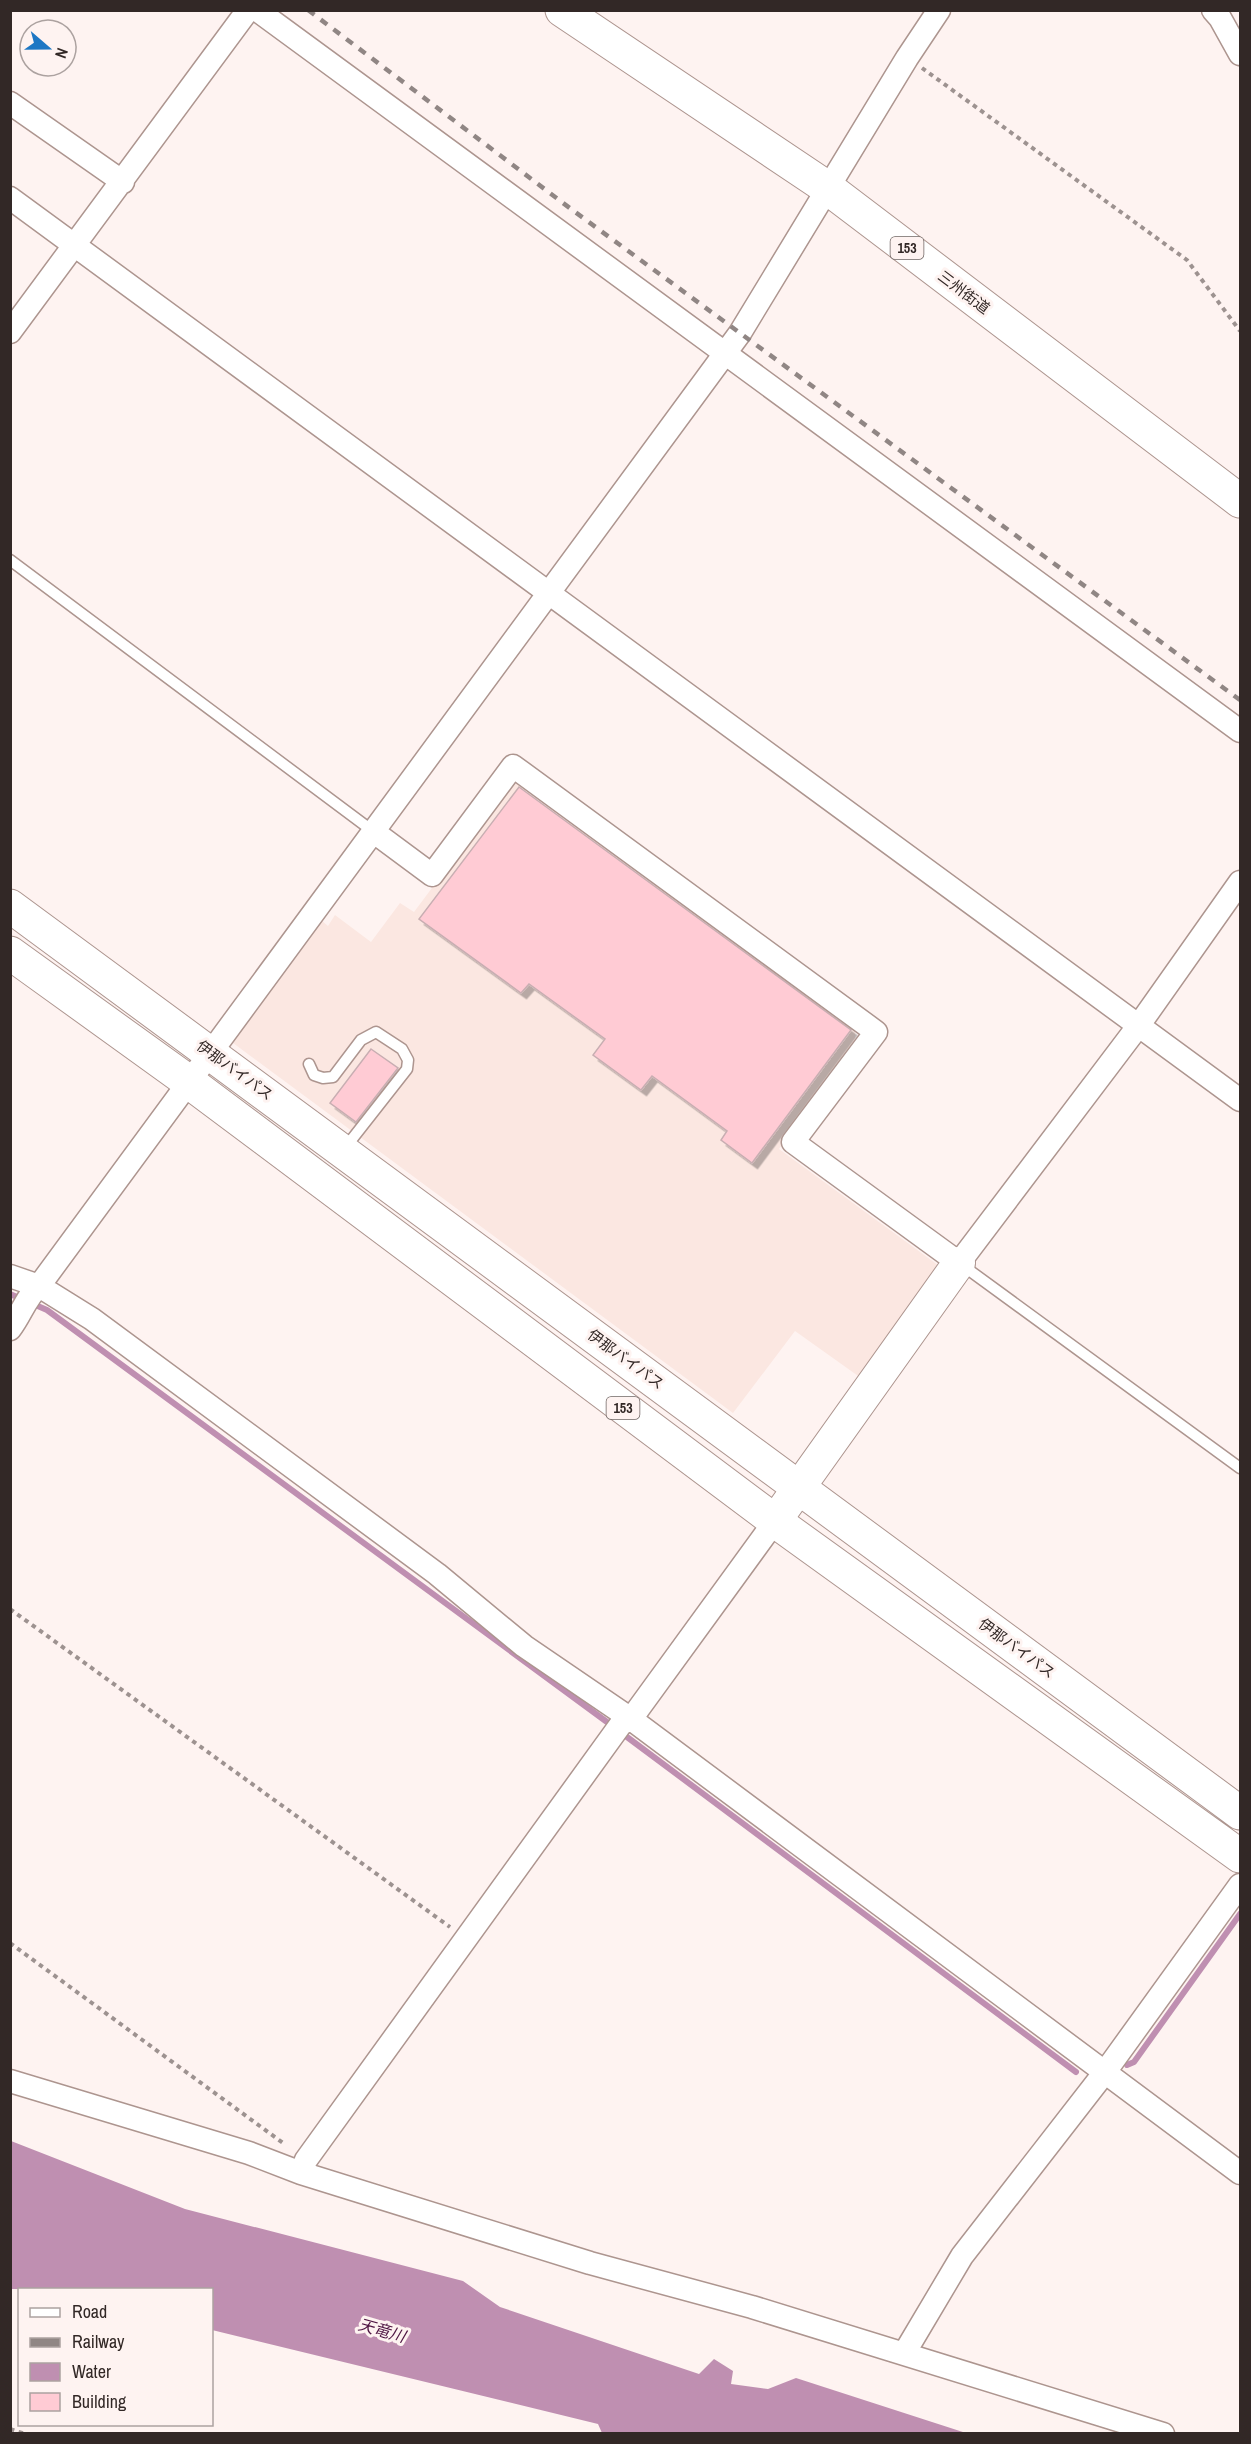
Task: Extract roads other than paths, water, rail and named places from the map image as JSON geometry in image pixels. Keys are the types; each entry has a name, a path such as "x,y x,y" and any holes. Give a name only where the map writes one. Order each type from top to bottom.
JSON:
{"highway":[{"name":"三州街道","path":"562,10 829,189 1240,501"},
{"name":"伊那バイパス","path":"10,906 344,1150 1240,1813"},
{"name":"153","path":"10,953 189,1083 775,1521 1240,1856"}],"street":[{"path":"10,333 18,306 76,245 248,10"},
{"path":"257,10 1240,731"},
{"path":"25,1306 740,333 907,58 939,10"},
{"path":"1213,10 1240,54"},
{"path":"10,103 123,182"},
{"path":"10,198 1240,1100"},
{"path":"374,832 432,875 513,766 876,1032 793,1142 959,1263"},
{"path":"304,2166 621,1724 631,1719 959,1263 1139,1025 1240,882"},
{"path":"10,1276 25,1306"},
{"path":"25,1306 92,1319 437,1574 524,1646 631,1719 1240,2173"},
{"path":"905,2352 962,2256 1105,2072 1240,1885"},
{"path":"10,2081 249,2154 304,2166 590,2263 753,2307 905,2352 1163,2433"}],"lane":[{"path":"10,560 374,832"},
{"path":"309,1064 314,1075 323,1078 333,1077 362,1040 376,1032 402,1049 408,1060 407,1069 344,1150"},
{"path":"959,1263 1240,1468"}],"water":[{"name":"天竜川","path":"11,2141 185,2209 463,2281 500,2307 699,2374 714,2359 733,2371 731,2384 768,2389 796,2378 966,2433 602,2433 598,2424 213,2330 213,2288 11,2289"}],"waterway":[{"path":"10,1294 47,1310 607,1722"},
{"path":"627,1737 1076,2072"},
{"path":"1127,2065 1134,2062 1240,1914"}],"railway":[{"path":"308,10 571,209 1240,700"}]}
